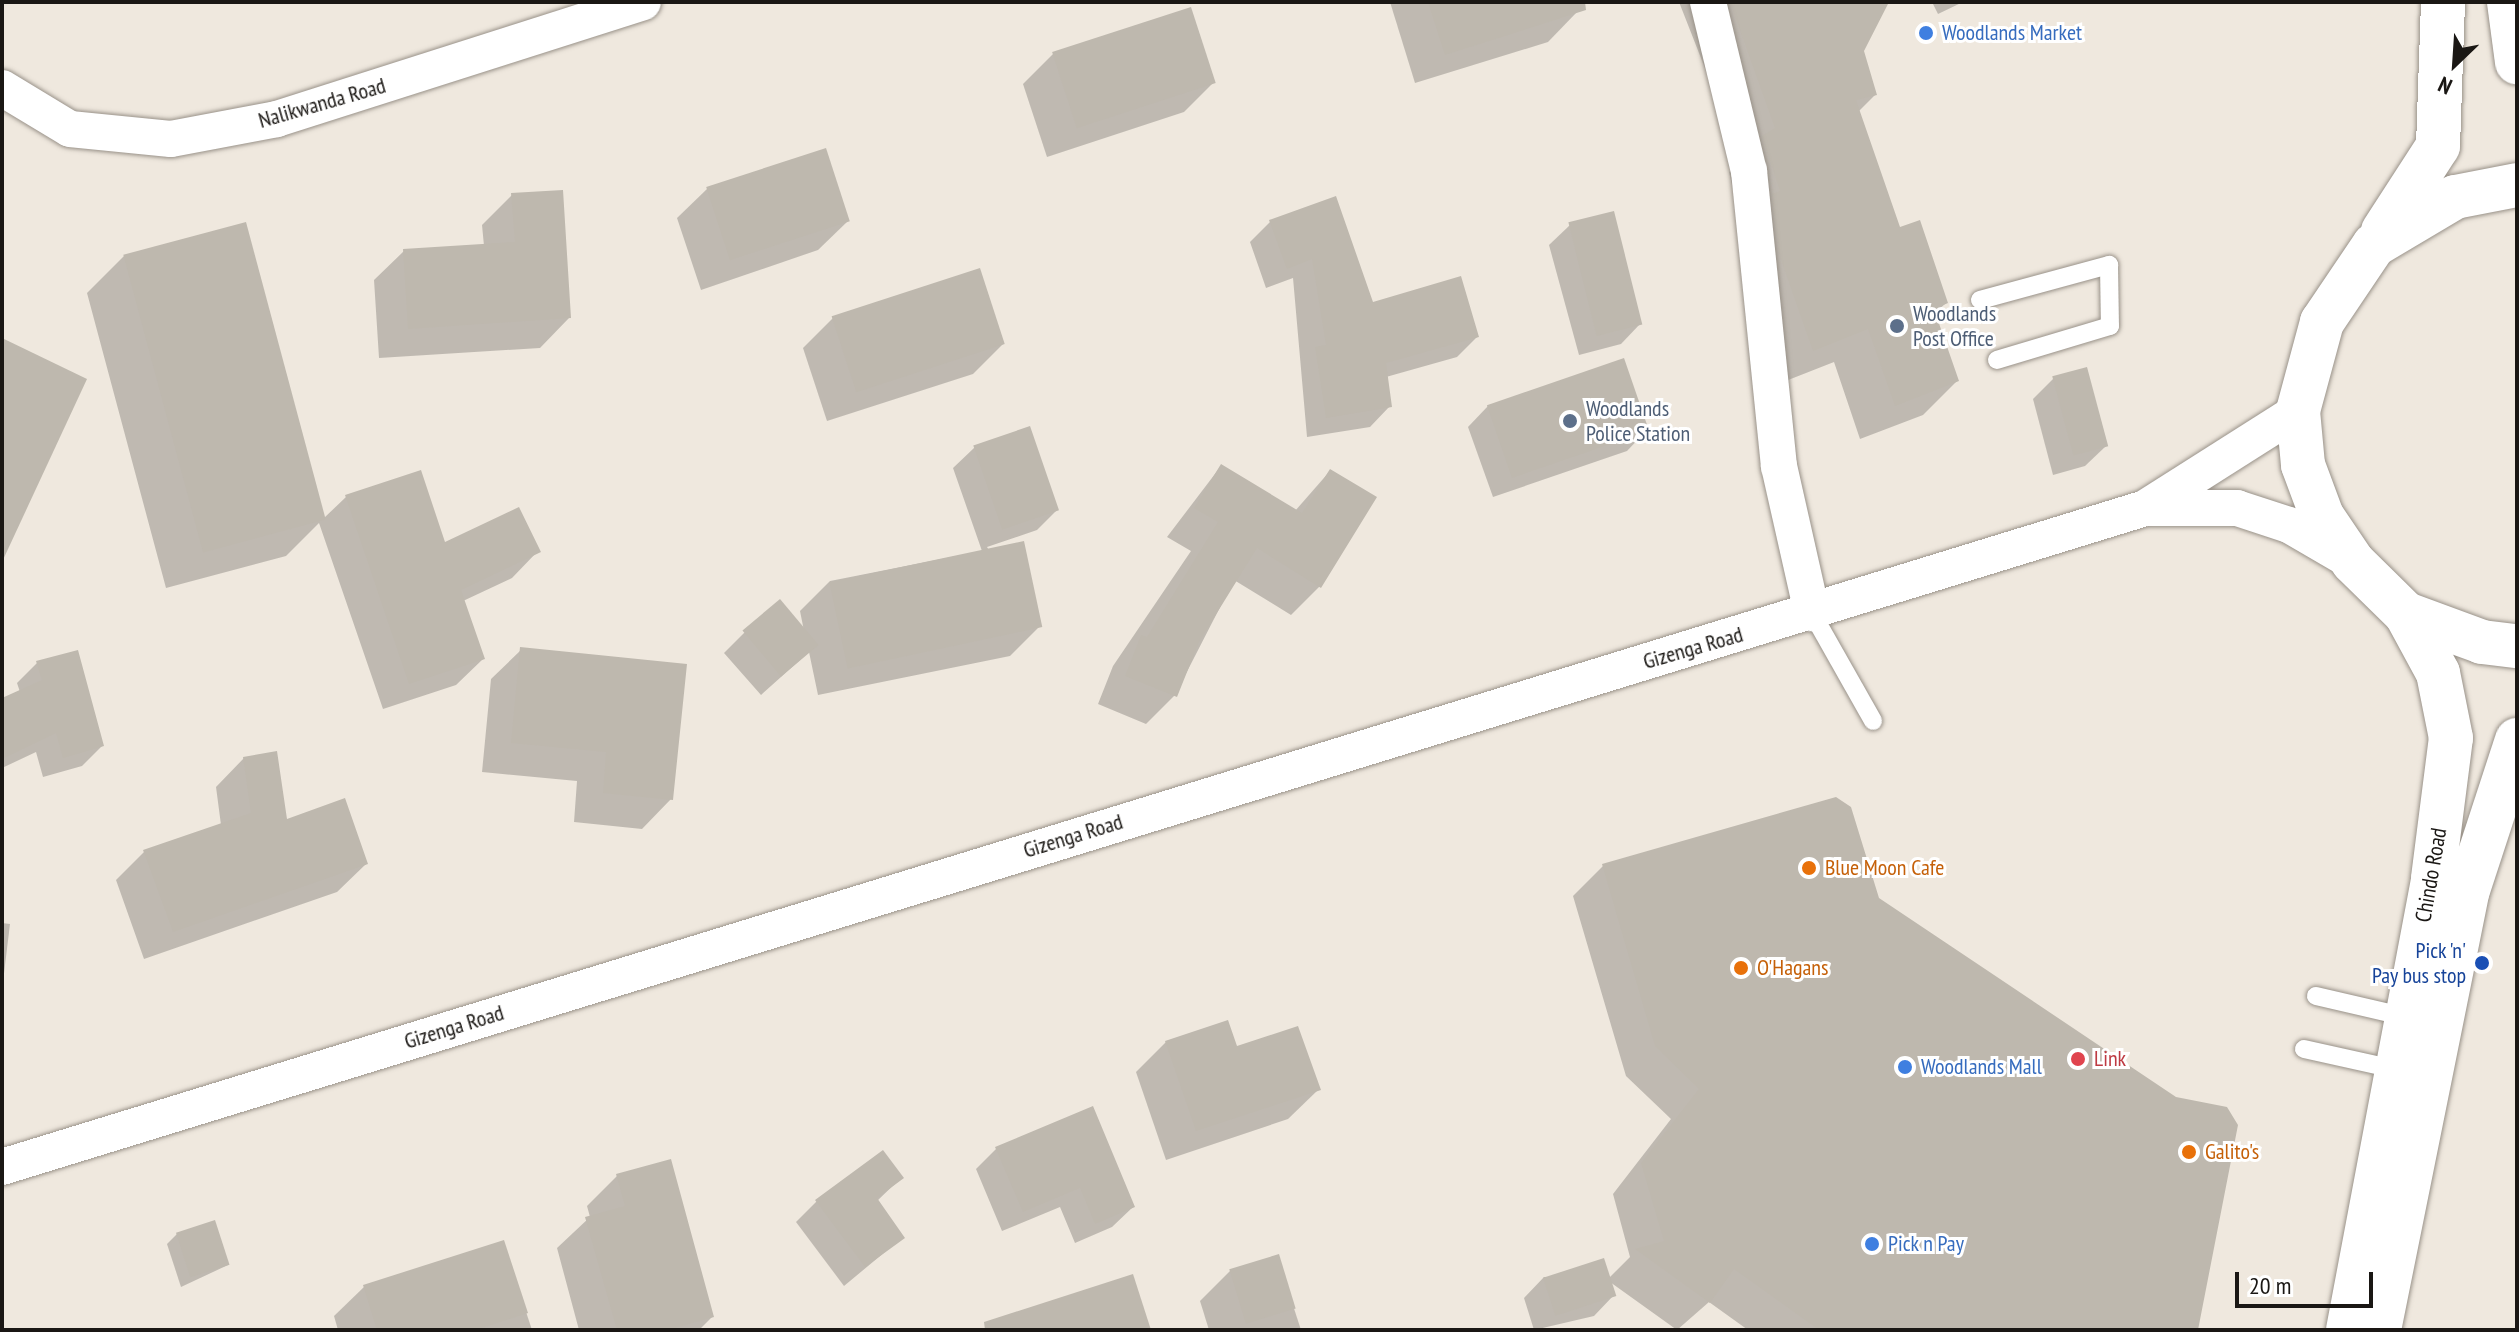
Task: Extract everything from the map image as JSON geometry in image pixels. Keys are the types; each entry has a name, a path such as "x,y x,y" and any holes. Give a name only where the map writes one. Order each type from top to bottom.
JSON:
{"main road":[{"path":"2443,2 2438,146 2322,322 2298,411 2303,465 2322,516 2353,562 2406,614 2482,642 2517,646"},
{"path":"2509,2 2517,62"},
{"path":"2374,245 2455,197 2517,185"},
{"name":"Chindo Road","path":"2348,1330 2420,1020 2433,878 2451,738 2438,673 2406,614"},
{"name":"Chindo Road","path":"2420,1020 2468,890 2517,740"},
{"name":"Chindo Road","path":"2379,1330 2409,1072"}],"street":[{"name":"Nalikwanda Road","path":"2,88 70,129 171,139 277,119 643,2"},
{"path":"1708,2 1749,171 1779,466 1812,613"},
{"name":"Gizenga Road","path":"2,1167 1812,613 2145,508 2298,411"},
{"name":"Gizenga Road","path":"2145,508 2237,508 2289,525 2353,562"}],"lane":[{"path":"1980,300 2109,265 2110,326 1997,360"},
{"path":"1812,613 1873,721"},
{"path":"2316,996 2420,1020"},
{"path":"2304,1049 2409,1072"}],"building":[{"path":"1428,2 1585,2 1586,10 1445,55"},
{"path":"1730,2 1889,2 1864,51 1877,95 1856,100 1900,227 1920,220 1948,303 1934,309 1959,381 1895,406 1868,329 1813,351 1779,254 1772,194 1780,191 1762,136 1775,128"},
{"path":"1191,7 1216,83 1077,128 1052,52"},
{"path":"826,148 850,221 730,260 706,187"},
{"path":"563,190 571,318 408,329 403,249 515,242 511,193"},
{"path":"1336,196 1373,302 1461,276 1479,337 1386,363 1392,407 1326,418 1315,347 1326,345 1312,259 1287,269 1269,220"},
{"path":"1614,211 1642,325 1597,336 1568,222"},
{"path":"246,222 326,520 203,552 123,255"},
{"path":"980,268 1005,344 856,392 832,316"},
{"path":"2,338 87,379 2,562"},
{"name":"Woodlands Police Station","path":"1624,358 1649,431 1512,478 1487,405"},
{"path":"2087,367 2108,446 2073,456 2052,376"},
{"path":"1030,426 1059,510 1002,530 973,446"},
{"path":"1221,464 1302,513 1330,469 1377,497 1321,588 1257,548 1199,642 1177,697 1125,676 1141,635 1147,637 1218,522 1194,508"},
{"path":"421,470 445,542 519,507 541,552 461,590 485,659 409,684 345,495"},
{"path":"1024,541 1042,627 848,668 829,582"},
{"path":"780,599 819,645 781,676 742,630"},
{"path":"520,647 687,664 673,800 603,793 606,752 511,743"},
{"path":"78,650 104,746 63,758 56,733 2,759 2,698 42,680 36,661"},
{"path":"277,751 287,819 345,798 368,864 173,932 143,850 251,813 243,757"},
{"name":"Woodlands Mall","path":"1836,797 1851,807 1879,898 2176,1097 2227,1107 2238,1125 2198,1330 1819,1330 1734,1269 1710,1303 1635,1249 1664,1241 1641,1163 1699,1089 1655,1046 1602,864"},
{"path":"1228,1020 1237,1046 1298,1026 1321,1090 1196,1131 1165,1041"},
{"path":"1093,1106 1135,1207 1095,1224 1080,1188 1023,1212 995,1147"},
{"path":"883,1150 904,1178 877,1198 905,1238 865,1267 815,1200"},
{"path":"671,1159 714,1317 668,1330 617,1330 585,1217 625,1206 616,1174"},
{"path":"215,1220 230,1265 191,1277 176,1233"},
{"path":"504,1240 528,1313 475,1330 377,1330 363,1285"},
{"path":"1279,1254 1296,1309 1246,1324 1229,1269"},
{"path":"1604,1258 1616,1296 1555,1316 1543,1278"},
{"path":"1133,1274 1151,1330 985,1330 984,1322"}],"place":[{"name":"Woodlands Market","path":"1926,33"},
{"name":"Woodlands Post Office","path":"1897,326"},
{"name":"Woodlands Police Station","path":"1570,421"},
{"name":"Blue Moon Cafe","path":"1809,868"},
{"name":"Pick 'n' Pay bus stop","path":"2482,963"},
{"name":"O'Hagans","path":"1741,968"},
{"name":"Link","path":"2078,1059"},
{"name":"Woodlands Mall","path":"1905,1067"},
{"name":"Galito's","path":"2189,1152"},
{"name":"Pick n Pay","path":"1872,1244"}]}
